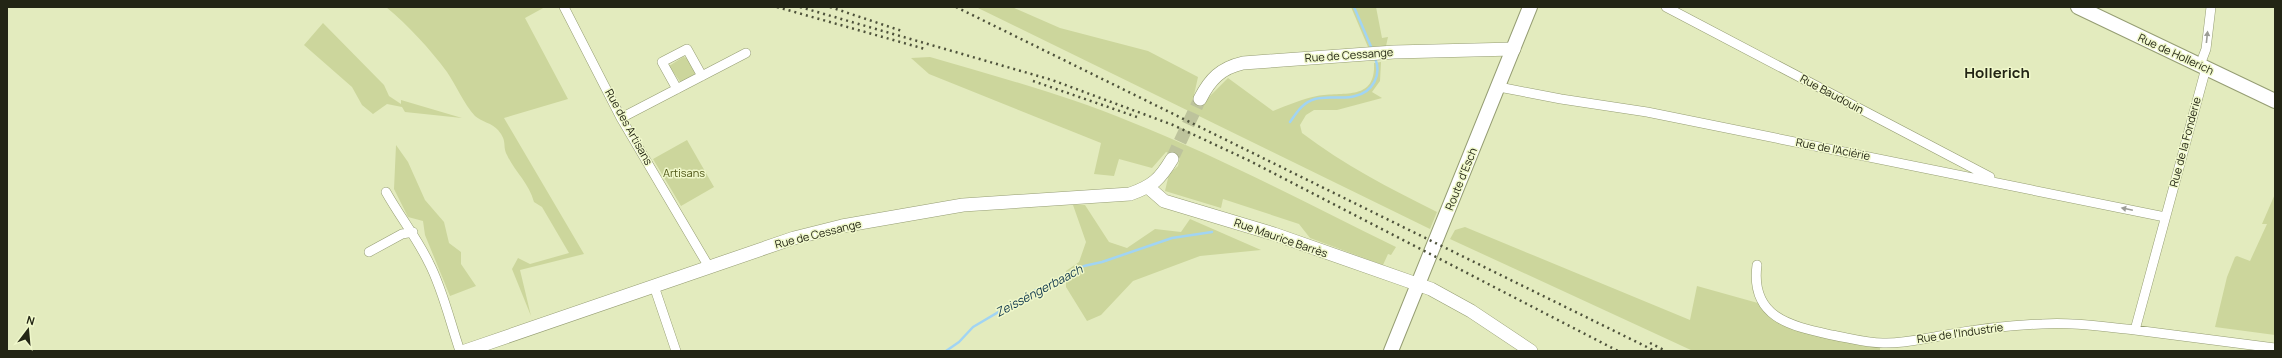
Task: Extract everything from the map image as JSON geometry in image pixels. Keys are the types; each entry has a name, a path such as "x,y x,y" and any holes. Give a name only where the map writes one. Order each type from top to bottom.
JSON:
{"main road":[{"name":"Route d'Esch","path":"1391,351 1500,87 1530,7"},
{"name":"Rue de Hollerich","path":"2078,7 2275,101"},
{"name":"Rue de Cessange","path":"1200,99 1213,78 1232,66 1243,63 1374,54 1514,49"},
{"name":"Rue de Cessange","path":"465,351 794,238 842,226 936,209 996,202 1130,194 1148,187 1162,175 1172,158"},
{"name":"Rue Maurice Barrès","path":"1148,187 1164,201 1274,234 1443,295 1471,311 1532,351"}],"street":[{"name":"Rue des Artisans","path":"564,7 621,118 709,267"},
{"name":"Rue Baudouin","path":"1666,7 1998,182"},
{"name":"Rue de la Fonderie","path":"2165,217 2203,66 2211,7"},
{"path":"677,89 662,62 687,49 702,76"},
{"path":"621,118 746,53"},
{"name":"Rue de l'Aciérie","path":"1500,87 1561,99 1647,112 2165,217"},
{"path":"386,192 401,219 412,232 430,265 460,351"},
{"path":"2135,330 2165,217"},
{"path":"368,252 402,234 412,232"},
{"name":"Rue de l'Industrie","path":"1757,265 1758,291 1765,306 1778,319 1800,328 1859,340 1883,343 1904,342 1979,329 2042,324 2071,324 2135,330 2275,348"},
{"path":"654,286 676,351"}],"green space":[{"path":"386,7 545,7 525,18 568,99 504,118 584,254 520,270 531,316 512,269 518,258 530,264 569,253 542,207 534,202 529,189 510,161 501,134 493,126 475,116 467,106 447,72 410,29"},
{"path":"976,7 1012,7 1060,28 1148,51 1198,77 1194,95 1205,101 1228,78 1273,111 1311,97 1347,94 1364,89 1370,84 1373,75 1374,63 1381,62 1380,81 1372,92 1382,98 1337,110 1314,110 1306,115 1300,125 1302,133 1351,166 1437,212 1430,229"},
{"path":"1351,7 1376,7 1382,38 1388,37 1386,46 1368,47"},
{"path":"323,23 384,85 389,96 401,104 401,100 462,118 405,112 402,107 387,104 373,114 362,105 352,87 304,45"},
{"path":"683,57 689,58 696,73 695,76 681,83 669,66"},
{"path":"930,57 1082,103 1131,122 1232,166 1396,247 1391,255 1388,254 1383,265 1310,238 1299,224 1223,199 1221,208 1165,191 1169,174 1178,166 1180,157 1166,152 1152,168 1119,159 1114,176 1094,174 1101,143 929,74 911,58"},
{"name":"Artisans","path":"687,140 714,187 681,206 653,159"},
{"path":"396,145 408,162 425,200 444,222 449,243 461,252 461,264 476,286 450,296 425,235 423,221 408,217 394,189"},
{"path":"2275,194 2275,335 2215,327 2227,277 2235,257 2237,256 2250,261 2267,224 2262,224"},
{"path":"1073,205 1085,205 1109,242 1127,248 1155,229 1181,232 1190,219 1261,250 1200,256 1133,281 1101,315 1087,321 1066,287 1066,271 1079,262 1086,242"},
{"path":"1465,227 1690,320 1697,286 1765,305 1777,318 1880,346 1880,351 1693,351 1450,239 1455,230"}],"waterway":[{"name":"Zeisséngerbaach","path":"1354,7 1372,49"},
{"name":"Zeisséngerbaach","path":"1290,122 1300,108 1310,101 1325,97 1350,97 1367,91 1371,87 1376,76 1377,64 1375,58"},
{"name":"Zeisséngerbaach","path":"946,351 959,342 973,327 1036,290 1084,266 1102,262 1172,238 1212,232"}],"tunnel":[{"path":"1172,159 1200,99"}],"railway":[{"path":"777,7 925,49"},
{"path":"800,7 1052,80 1173,125 1250,161 1618,351"},
{"path":"830,7 902,31"},
{"path":"956,7 1655,351"},
{"path":"1033,81 1137,117"},
{"path":"1650,343 1666,351"}],"district":[{"name":"Hollerich","path":"1997,73"}]}
